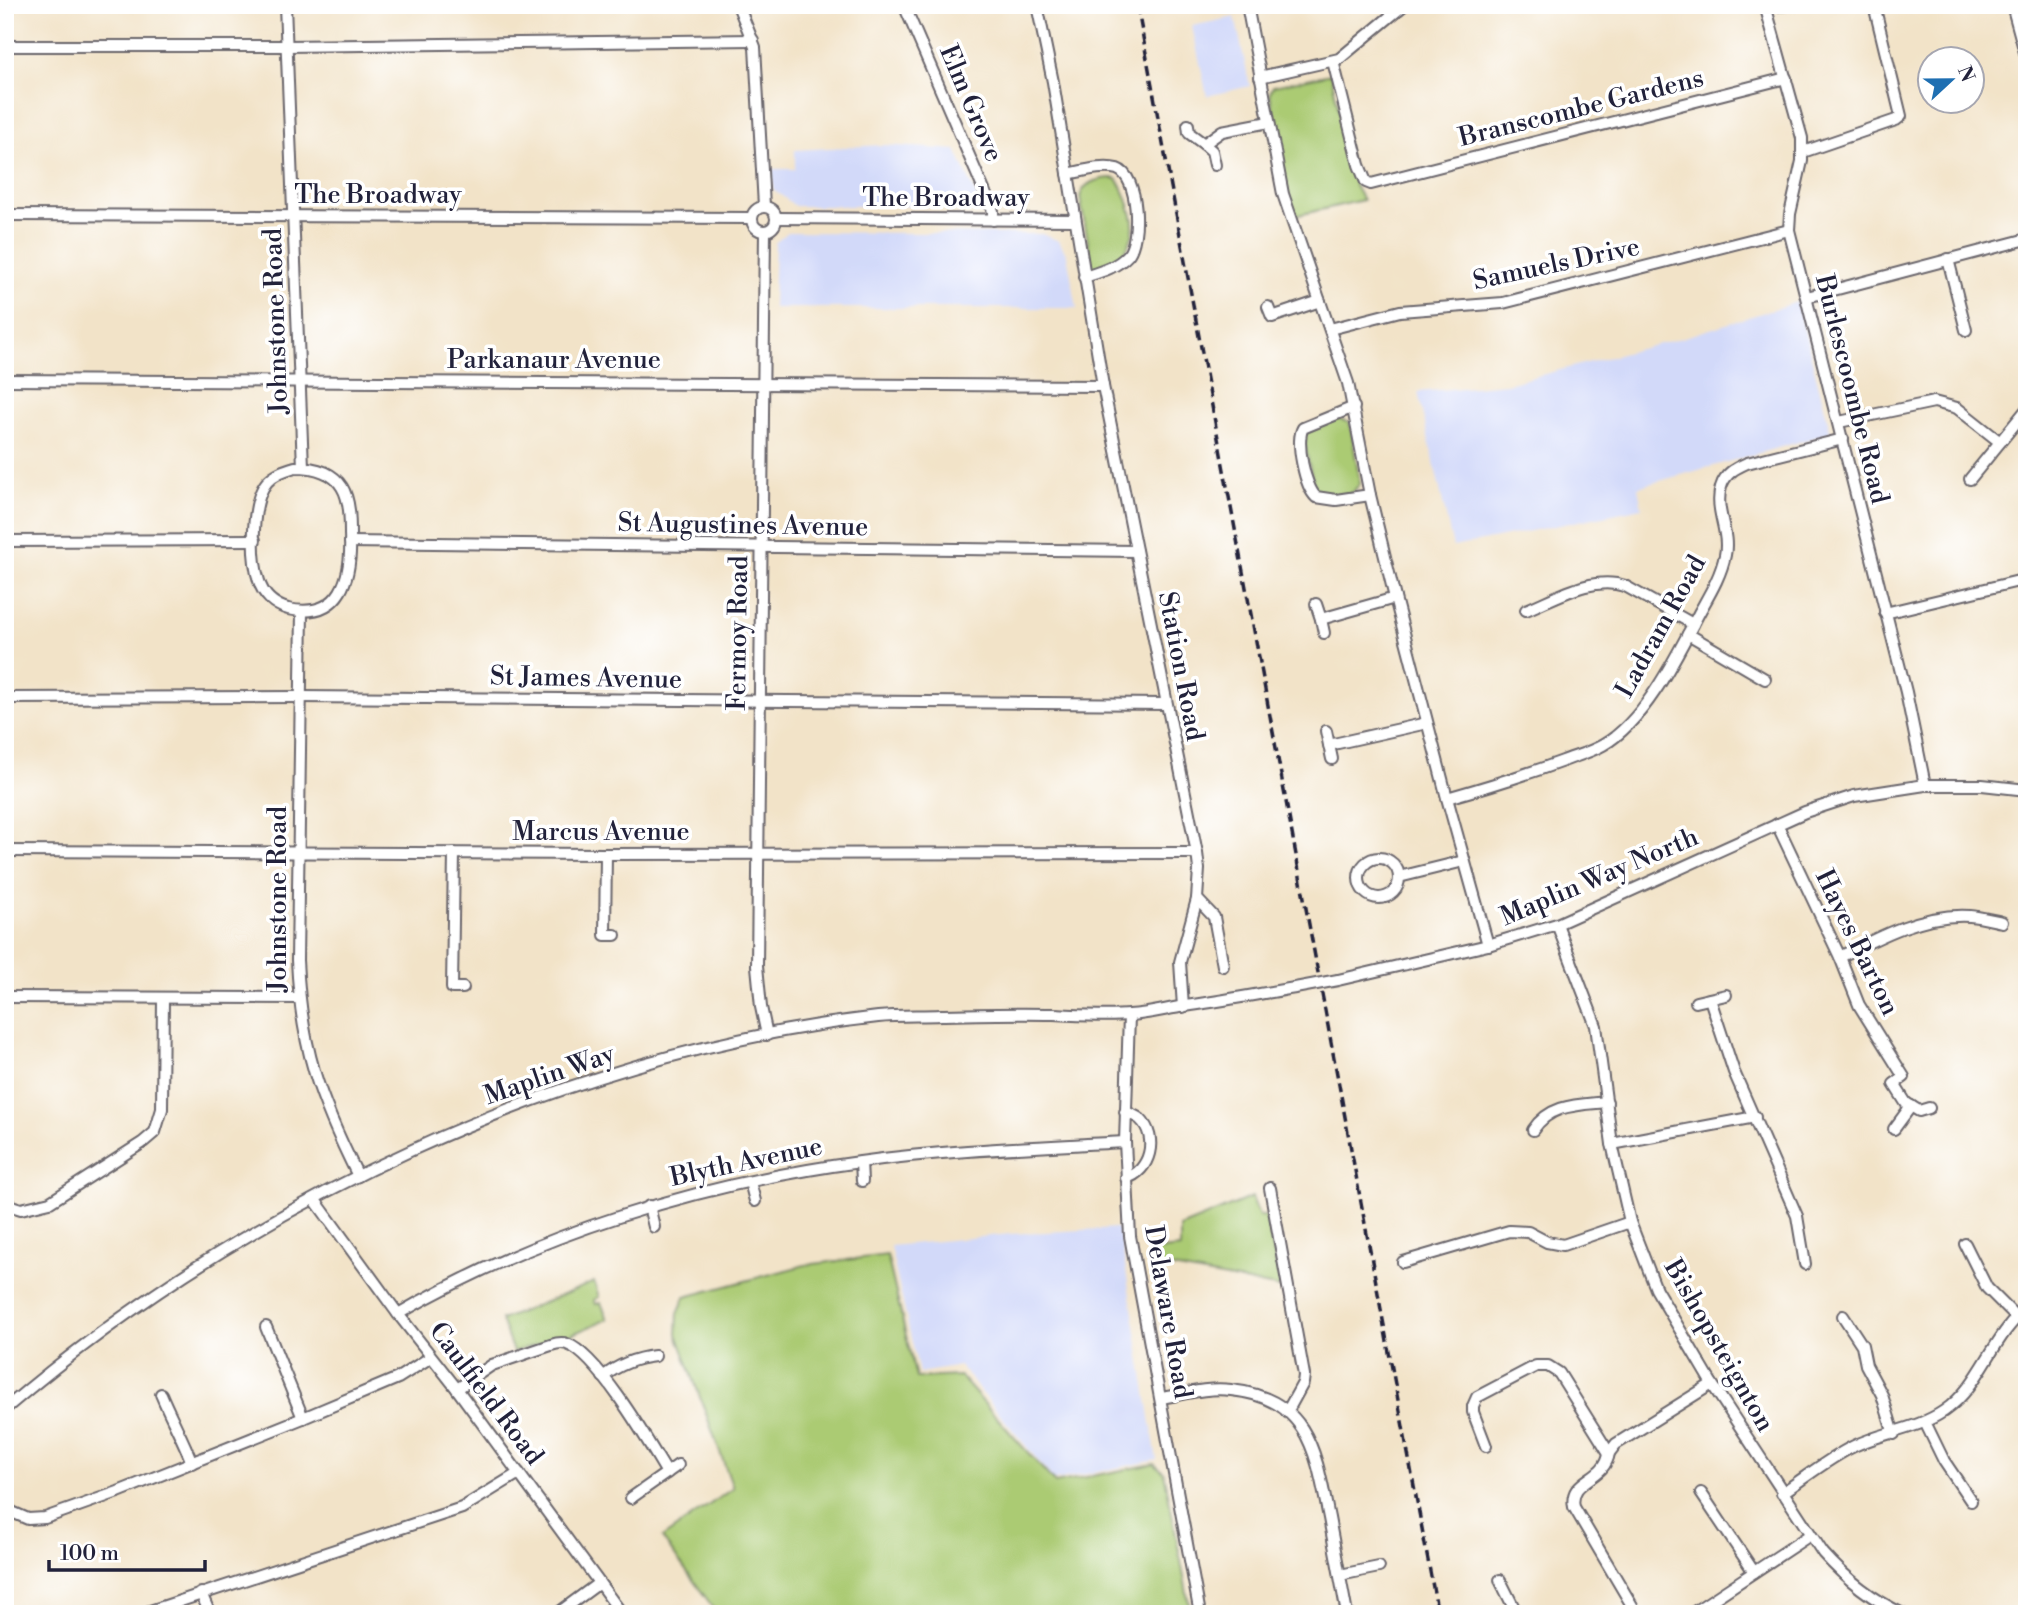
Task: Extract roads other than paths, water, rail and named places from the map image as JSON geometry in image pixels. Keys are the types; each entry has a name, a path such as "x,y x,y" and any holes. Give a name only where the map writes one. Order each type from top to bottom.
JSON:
{"street":[{"name":"Johnstone Road","path":"285,5 302,381 303,467"},
{"path":"738,5 753,40 764,206"},
{"name":"Elm Grove","path":"904,5 993,211 993,220"},
{"name":"Station Road","path":"1037,5 1103,386 1197,853 1197,899 1181,962 1183,1007"},
{"path":"1247,5 1285,203 1330,329 1354,407 1370,495 1395,598 1488,945"},
{"path":"1260,77 1333,61 1344,56 1404,5"},
{"path":"1765,5 1788,5"},
{"name":"Burlescoombe Road","path":"1765,5 1802,138 1790,230 1906,692 1925,785"},
{"path":"1802,152 1901,116 1874,5"},
{"path":"2027,13 2013,10 2027,60"},
{"path":"5,46 287,46 753,40"},
{"name":"Branscombe Gardens","path":"1333,61 1362,175 1371,184 1786,78"},
{"path":"1204,144 1222,131 1269,122"},
{"path":"1188,125 1189,133 1212,151 1216,165"},
{"path":"1068,174 1104,168 1124,173 1129,181 1136,216 1137,230 1130,253 1107,270 1084,277"},
{"path":"764,206 772,210 776,218 772,228 765,231 754,226 752,218 754,211 764,206"},
{"name":"The Broadway","path":"5,215 752,218"},
{"name":"The Broadway","path":"776,218 1074,220"},
{"name":"Samuels Drive","path":"1330,329 1418,308 1503,303 1790,230"},
{"name":"Fermoy Road","path":"765,231 757,966 767,1035"},
{"path":"1807,297 2027,239"},
{"path":"1948,259 1966,330"},
{"path":"1272,317 1320,301"},
{"name":"Parkanaur Avenue","path":"5,380 1103,386"},
{"path":"1839,422 1934,401 1957,408 2000,442"},
{"path":"1354,407 1303,428 1299,436 1301,453 1308,488 1316,497 1336,500 1370,495"},
{"path":"1970,479 2026,412"},
{"name":"Ladram Road","path":"1447,798 1524,776 1604,745 1635,717 1651,698 1716,582 1726,553 1727,537 1720,501 1724,479 1733,470 1747,463 1843,439"},
{"path":"303,467 323,471 342,486 347,503 351,542 348,572 342,591 330,603 321,608 302,611 283,607 266,595 258,580 255,540 258,498 267,482 284,470 303,467"},
{"path":"5,541 255,540"},
{"name":"St Augustines Avenue","path":"351,542 1136,551"},
{"path":"1885,613 2027,579"},
{"path":"1526,610 1592,584 1614,582 1625,586 1765,679"},
{"path":"1321,619 1395,598"},
{"path":"1316,604 1324,633"},
{"name":"Johnstone Road","path":"302,611 297,960 299,998 308,1055 317,1087 358,1176"},
{"name":"St James Avenue","path":"5,698 300,697 1166,704"},
{"path":"1329,746 1427,723"},
{"path":"1326,731 1332,759"},
{"name":"Maplin Way North","path":"1183,1007 1338,980 1488,945 1557,924 1777,824 1854,796 1925,785 1982,785 2027,790"},
{"name":"Hayes Barton","path":"1777,824 1840,957 1859,1005 1903,1077 1894,1084 1906,1103 1911,1106"},
{"name":"Marcus Avenue","path":"5,851 1197,853"},
{"path":"440,988 458,988 454,853"},
{"path":"593,935 610,935 606,854"},
{"path":"1399,877 1464,861"},
{"path":"1197,899 1214,917 1223,966"},
{"path":"1840,957 1882,935 1922,921 1969,916 2003,922"},
{"name":"Bishopsteignton","path":"1557,924 1596,1026 1612,1144 1630,1222 1656,1289 1712,1384 1830,1562 1868,1595 1903,1614"},
{"path":"1696,1002 1726,995"},
{"path":"5,997 299,998"},
{"path":"5,1204 21,1209 50,1202 155,1132 162,1109 163,998"},
{"path":"1710,999 1723,1043 1797,1216 1805,1265"},
{"name":"Maplin Way","path":"5,1409 84,1345 162,1289 249,1235 358,1176 459,1129 567,1089 656,1062 767,1035 883,1017 1000,1013 1129,1015 1183,1007"},
{"name":"Delaware Road","path":"1129,1015 1125,1142 1130,1236 1200,1614"},
{"path":"1532,1130 1541,1118 1558,1108 1607,1102"},
{"path":"1894,1129 1911,1106 1919,1111 1929,1108"},
{"path":"1125,1112 1141,1120 1149,1135 1149,1158 1135,1175 1126,1178"},
{"path":"1612,1144 1755,1117"},
{"name":"Blyth Avenue","path":"398,1314 522,1253 649,1206 750,1181 861,1162 1125,1142"},
{"path":"861,1162 863,1181"},
{"path":"750,1181 755,1201"},
{"path":"1270,1188 1267,1208 1304,1375 1303,1383 1287,1412"},
{"name":"Caulfield Road","path":"315,1200 622,1614"},
{"path":"649,1206 654,1227"},
{"path":"1403,1262 1509,1231 1528,1231 1547,1241 1563,1245 1630,1222"},
{"path":"1965,1244 1987,1288 2016,1317"},
{"path":"1782,1493 1855,1446 1926,1422 1944,1412 1969,1390 1995,1344 2016,1317 2027,1308"},
{"path":"1843,1316 1861,1345 1866,1364 1882,1395 1894,1434"},
{"path":"266,1326 303,1418"},
{"path":"457,1389 492,1365 561,1343 577,1350 603,1377 667,1473"},
{"path":"603,1377 640,1355 655,1356"},
{"path":"5,1505 19,1516 37,1520 46,1518 303,1418 398,1378 431,1357"},
{"path":"1486,1446 1473,1412 1477,1396 1530,1368 1542,1365 1554,1368 1559,1373 1609,1454"},
{"path":"1637,1614 1576,1513 1572,1500 1577,1488 1606,1465 1616,1444 1712,1384"},
{"path":"1161,1398 1213,1389 1229,1390 1261,1397 1287,1412 1300,1425 1315,1452 1347,1614"},
{"path":"161,1394 173,1423 183,1437 192,1463"},
{"path":"1926,1422 1944,1461 1970,1501"},
{"path":"631,1499 678,1465"},
{"path":"141,1614 462,1508 519,1474"},
{"path":"1701,1493 1754,1573"},
{"path":"1693,1613 1810,1535"},
{"path":"1340,1575 1379,1567"},
{"path":"1500,1580 1517,1614"},
{"path":"557,1614 599,1583"},
{"path":"201,1593 210,1614"}],"railway":[{"path":"1137,5 1438,1614"}]}
